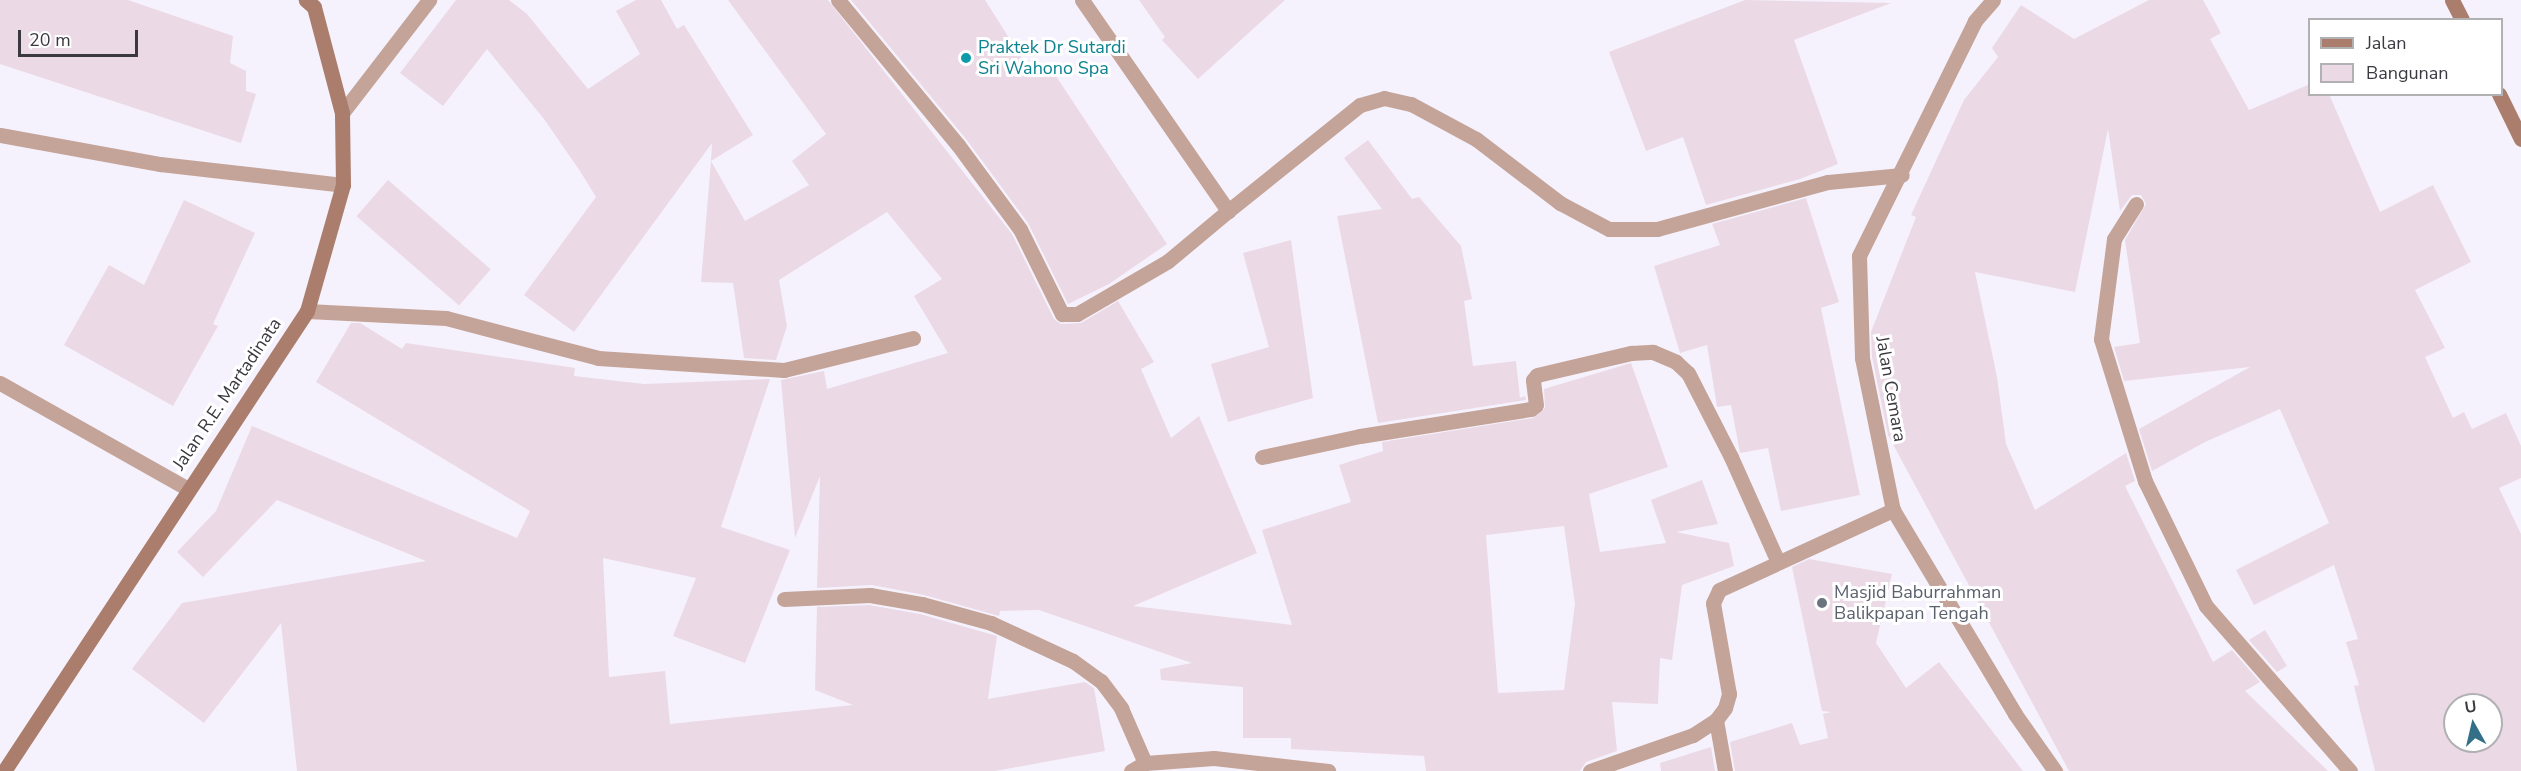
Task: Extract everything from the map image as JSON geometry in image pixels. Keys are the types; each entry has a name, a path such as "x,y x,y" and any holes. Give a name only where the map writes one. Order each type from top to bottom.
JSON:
{"street":[{"name":"Jalan R.E. Martadinata","path":"4,771 307,311 343,185 342,113 314,7 306,0"},
{"path":"342,113 429,0"},
{"path":"838,0 958,145 1020,230 1062,314 1077,314 1168,261 1360,105 1384,98 1410,104 1476,139 1560,203 1609,229 1657,229 1828,182 1902,175"},
{"path":"1082,0 1228,211"},
{"name":"Jalan Cemara","path":"1993,0 1975,21 1902,175 1859,256 1862,358 1893,510 2015,714 2055,771"},
{"path":"2452,0 2461,18"},
{"path":"2500,96 2521,139"},
{"path":"0,135 160,164 343,185"},
{"path":"2136,204 2114,239 2101,339 2145,481 2206,606 2350,771"},
{"path":"307,311 446,318 598,358 784,370 913,338"},
{"path":"1262,457 1360,436 1531,410 1536,405 1533,380 1537,375 1631,353 1653,352 1676,362 1688,373 1731,457 1777,560"},
{"path":"0,383 188,489"},
{"path":"1590,771 1693,735 1716,720 1728,702 1729,694 1714,595 1777,560 1893,510"},
{"path":"784,599 870,596 922,604 992,623 1073,660 1101,681 1120,708 1145,763"},
{"path":"1716,720 1725,771"},
{"path":"1131,771 1145,763 1214,758 1328,771"}],"building":[{"path":"0,0 128,0 233,36 230,63 246,71 246,91 256,94 241,143 0,64"},
{"path":"456,0 509,0 527,14 588,89 640,54 616,11 636,0 661,0 677,29 684,25 753,135 711,161 712,143 574,332 524,295 596,197 580,171 544,119 487,49 443,106 400,73"},
{"path":"728,0 828,0 1012,234 1054,319 1061,324 1081,323 1118,301 1154,362 1141,369 1171,438 1199,416 1257,553 1133,606 1292,625 1262,530 1351,502 1339,465 1383,451 1382,442 1533,418 1545,408 1544,389 1631,363 1668,467 1589,494 1600,552 1666,543 1651,500 1702,480 1718,524 1676,532 1729,543 1734,566 1682,585 1672,660 1660,658 1658,704 1612,702 1617,751 1586,762 1580,771 1426,771 1424,756 1291,749 1291,738 1243,738 1243,687 1161,680 1160,669 1192,663 1039,610 1000,611 999,616 924,595 872,585 817,588 820,476 795,538 781,380 824,371 827,389 948,353 914,296 942,279 887,212 779,280 787,326 776,360 744,358 733,283 701,282 711,161 745,221 809,185 792,161 826,134","holes":["1564,526 1575,604 1564,690 1498,693 1486,535"]},
{"path":"851,0 985,0 1032,74 1048,64 1167,244 1109,284 1068,304 1028,223 966,139"},
{"path":"1139,0 1285,0 1198,79 1162,40 1165,37"},
{"path":"1745,0 1891,3 1794,40 1838,164 1800,179 1706,205 1683,137 1646,151 1609,52"},
{"path":"2149,0 2203,0 2221,33 2210,39 2249,110 2308,85 2308,96 2330,96 2380,212 2433,185 2471,262 2415,290 2445,348 2425,357 2453,418 2464,412 2472,429 2506,413 2521,446 2521,478 2499,488 2521,534 2521,771 2375,771 2354,686 2359,685 2346,642 2358,639 2334,565 2254,605 2236,570 2329,523 2280,409 2205,442 2152,471 2139,429 2250,367 2124,381 2114,347 2140,343 2125,240 2146,204 2141,195 2132,195 2120,211 2108,129 2075,292 1975,272 1997,377 2006,444 2035,510 2126,453 2135,481 2125,486 2213,662 2232,650 2260,682 2245,691 2328,771 2069,771 1888,435 1872,357 1871,332 1916,217 1911,215 1964,100 1998,57 1992,48 2021,5 2074,39"},
{"path":"1368,140 1412,199 1419,197 1461,246 1472,299 1464,301 1473,366 1516,361 1520,398 1525,396 1526,400 1378,423 1337,216 1382,209 1344,158"},
{"path":"388,180 491,269 459,305 357,216"},
{"path":"1806,198 1839,302 1821,308 1860,495 1781,511 1768,448 1740,453 1731,405 1717,407 1707,345 1680,353 1654,266 1720,245 1712,224"},
{"path":"184,200 255,233 213,324 218,326 173,406 64,345 109,265 144,285"},
{"path":"1291,240 1313,398 1228,422 1211,364 1269,347 1243,253"},
{"path":"351,323 360,323 402,349 406,343 575,368 574,376 644,384 770,379 721,527 790,550 745,663 673,636 696,578 603,558 609,677 665,671 670,724 853,705 815,690 817,607 869,605 920,614 997,636 988,699 1085,682 1094,688 1105,751 995,771 297,771 281,623 204,723 132,669 182,603 426,561 277,500 203,577 177,552 216,511 252,426 517,538 530,511 316,382"},
{"path":"1809,559 1892,574 1876,643 1906,688 1939,662 2023,771 1735,771 1730,742 1792,723 1800,745 1828,738 1823,714 1831,712 1822,711 1792,567"},
{"path":"2265,630 2287,666 2277,672 2249,640"},
{"path":"1711,747 1715,771 1661,771 1660,763"}],"place":[{"name":"Praktek Dr Sutardi Sri Wahono Spa","path":"966,58"},
{"name":"Masjid Baburrahman Balikpapan Tengah","path":"1822,603"}]}
